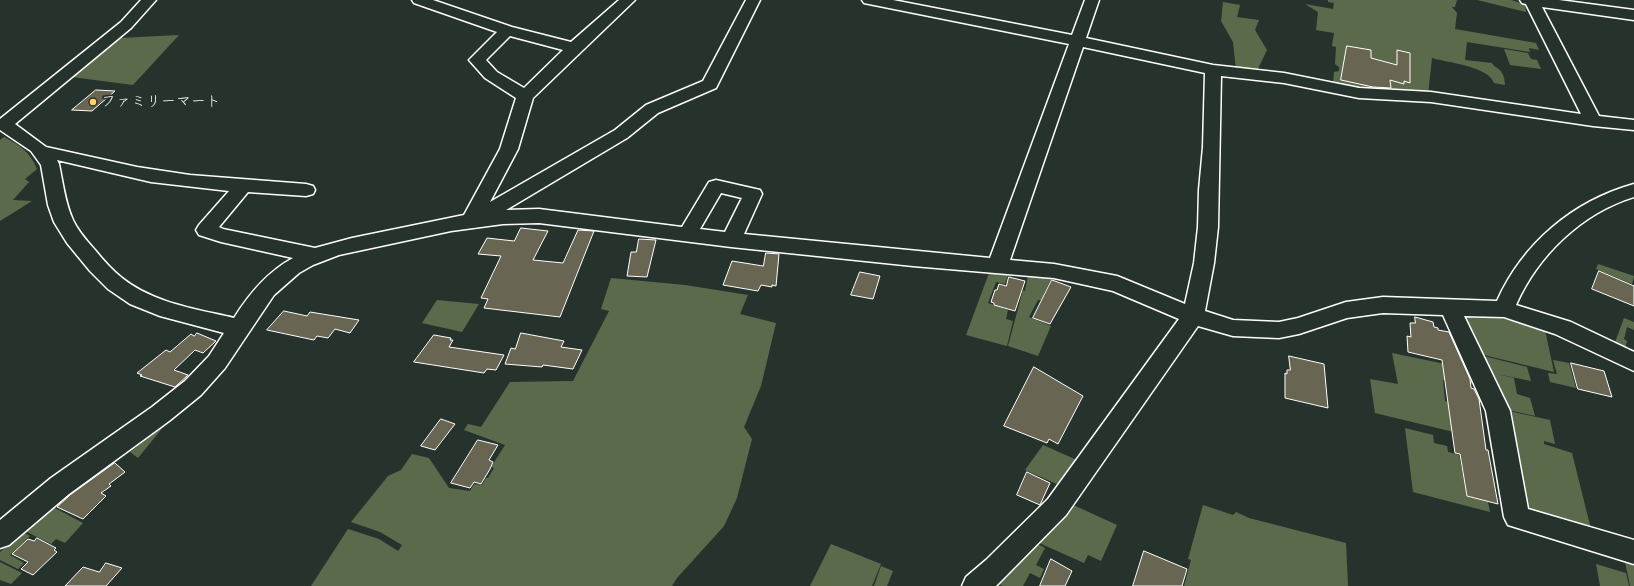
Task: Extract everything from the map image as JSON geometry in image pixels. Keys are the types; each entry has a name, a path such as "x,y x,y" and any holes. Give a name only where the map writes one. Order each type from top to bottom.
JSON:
{"street":[{"path":"149,0 126,25 2,126 37,147 50,164 58,205 64,222 74,238 97,266 115,284 137,298 168,310 238,328"},
{"path":"419,0 507,30 574,48"},
{"path":"471,220 509,149 525,96 574,48 628,0"},
{"path":"494,217 495,208 621,134 652,109 710,84 753,0"},
{"path":"869,0 1078,41 1213,70 1284,78 1359,93 1431,97 1593,121 1634,125"},
{"path":"998,265 1092,0"},
{"path":"1529,0 1634,15"},
{"path":"1529,0 1593,121"},
{"path":"507,30 476,60 491,75 525,96"},
{"path":"976,586 996,569 1057,507 1193,316 1204,263 1208,227 1208,190 1212,147 1213,70"},
{"path":"41,152 62,155 150,176 306,190"},
{"path":"244,185 206,230 221,236 317,256"},
{"path":"687,235 716,186 753,194 731,240"},
{"path":"1504,309 1508,298 1528,266 1554,235 1586,212 1625,192 1634,190"},
{"path":"0,536 61,485 171,407 207,376 227,349 238,328 259,299 279,277 317,256 347,246 471,220 494,217 514,215 539,216 731,240 913,259 998,265 1054,271 1117,284 1193,316 1233,328 1279,330 1299,326 1346,310 1383,305 1504,309 1563,328 1634,362"},
{"path":"1450,308 1498,411 1517,517 1634,552"}],"green space":[{"path":"1328,0 1457,0 1455,7 1452,7 1457,13 1455,29 1536,43 1539,50 1529,48 1530,52 1467,42 1465,60 1492,63 1502,74 1505,85 1494,83 1490,77 1476,69 1432,58 1428,95 1358,90 1333,84 1334,72 1339,71 1339,67 1335,64 1336,47 1332,46 1334,33 1316,30 1318,12 1305,4 1333,9 1334,3 1328,2"},
{"path":"1477,0 1511,0 1531,6 1525,5 1526,12"},
{"path":"1223,2 1240,5 1237,17 1259,20 1255,30 1267,50 1257,71 1236,70 1233,42 1221,21"},
{"path":"179,35 133,85 72,77 120,38"},
{"path":"1504,49 1528,53 1531,59 1537,60 1541,69 1510,65"},
{"path":"4,137 24,150 31,158 37,169 25,179 29,182 13,200 32,201 0,221 0,140"},
{"path":"1598,264 1634,276 1632,284 1596,269"},
{"path":"989,273 1008,275 1005,284 996,282 988,303 1008,310 1006,319 1013,321 1007,346 966,335"},
{"path":"1028,276 1051,279 1041,300 1038,300 1029,317 1051,326 1038,356 1008,346 1023,290 1025,291"},
{"path":"611,278 685,285 748,295 740,314 776,323 761,386 744,427 752,439 737,498 724,526 677,578 672,586 311,586 348,529 379,539 398,551 402,545 380,532 351,522 388,476 401,470 412,454 429,458 449,488 470,491 474,484 482,485 494,468 491,467 505,445 464,430 468,424 481,427 510,382 573,381 609,311 601,309"},
{"path":"437,300 479,304 462,332 422,323"},
{"path":"1467,317 1501,318 1545,330 1554,372 1480,354 1464,320"},
{"path":"1624,318 1634,322 1634,330 1627,327 1624,339 1627,341 1625,349 1614,345"},
{"path":"1392,353 1469,369 1477,385 1447,378 1447,380 1443,380 1445,401 1448,402 1450,418 1464,421 1466,435 1375,413 1370,379 1398,384"},
{"path":"1480,355 1527,367 1531,381 1492,373 1514,378 1517,394 1530,398 1535,416 1504,409"},
{"path":"1553,360 1569,363 1576,388 1550,382 1548,373 1557,374"},
{"path":"1504,410 1550,420 1555,444 1544,441 1544,444 1572,453 1592,533 1527,509"},
{"path":"164,426 138,458 130,452"},
{"path":"1405,428 1433,435 1434,443 1447,446 1448,452 1459,455 1467,496 1488,502 1490,512 1413,492"},
{"path":"1043,445 1077,460 1059,485 1025,470"},
{"path":"1069,503 1117,525 1101,561 1088,555 1084,563 1037,542"},
{"path":"1203,505 1233,515 1236,512 1249,518 1346,543 1348,586 1184,586 1191,560 1188,559"},
{"path":"53,507 83,523 65,543 56,539 51,544 25,531"},
{"path":"23,532 30,536 10,555 24,563 18,569 0,560 0,552"},
{"path":"1034,542 1045,548 1036,565 1044,569 1040,578 1030,573 1023,586 1003,586 993,581"},
{"path":"831,544 881,564 872,586 810,586"},
{"path":"1624,557 1634,560 1634,586 1630,586"},
{"path":"0,562 22,573 11,584 0,580"},
{"path":"1596,564 1626,573 1629,586 1600,586"},
{"path":"881,566 893,571 887,586 874,586"}],"building":[{"path":"1347,46 1371,50 1371,58 1397,65 1397,50 1410,53 1410,83 1404,81 1404,84 1390,80 1391,88 1373,87 1341,80"},
{"path":"96,90 115,91 92,111 72,110"},
{"path":"521,228 548,231 533,260 563,263 578,230 594,231 560,317 484,308 488,299 481,298 501,256 478,254 487,238 514,241"},
{"path":"639,239 656,240 647,277 627,276 631,252 636,252"},
{"path":"766,253 779,254 776,286 772,285 772,287 761,285 758,291 723,285 732,261 763,266"},
{"path":"1599,271 1634,286 1634,306 1592,289"},
{"path":"860,272 880,276 873,299 851,295"},
{"path":"1009,277 1025,281 1015,311 994,305 994,303 991,302 995,290 997,290 999,284 1006,286"},
{"path":"1052,280 1071,287 1050,324 1033,318"},
{"path":"284,311 307,316 310,312 359,320 350,333 335,329 328,338 317,336 314,340 267,330"},
{"path":"1415,317 1433,322 1434,327 1438,328 1438,330 1449,332 1470,379 1471,388 1474,389 1479,399 1486,450 1488,450 1498,504 1467,496 1460,454 1455,453 1442,360 1408,352 1407,336 1411,337 1410,323 1415,323"},
{"path":"197,333 216,341 203,353 195,350 174,370 188,375 175,387 140,376 142,375 137,373 166,350 170,352 191,334 194,336"},
{"path":"521,333 564,341 561,347 582,350 573,369 543,365 542,367 505,364 511,348 515,349"},
{"path":"434,335 451,338 450,340 453,340 449,347 504,355 496,370 487,369 484,373 414,362"},
{"path":"1289,356 1324,364 1328,408 1285,398 1285,373 1287,374 1287,370 1290,370"},
{"path":"1571,363 1604,371 1612,397 1578,389"},
{"path":"1034,367 1083,396 1058,444 1049,439 1047,443 1004,426"},
{"path":"441,419 455,424 435,450 421,446"},
{"path":"478,440 498,445 489,460 493,462 490,469 481,484 474,482 470,488 451,483"},
{"path":"115,463 125,472 109,484 111,486 101,493 106,496 83,519 57,507 70,495"},
{"path":"1027,472 1050,483 1040,505 1017,495"},
{"path":"37,538 56,548 54,550 57,552 33,575 21,569 28,562 12,554 28,539 34,541"},
{"path":"1144,551 1187,569 1182,586 1133,586"},
{"path":"1051,559 1072,571 1065,586 1040,586"},
{"path":"106,563 122,568 106,586 65,586 83,567 99,572"}],"place":[{"name":"ファミリーマート","path":"93,102"}]}
